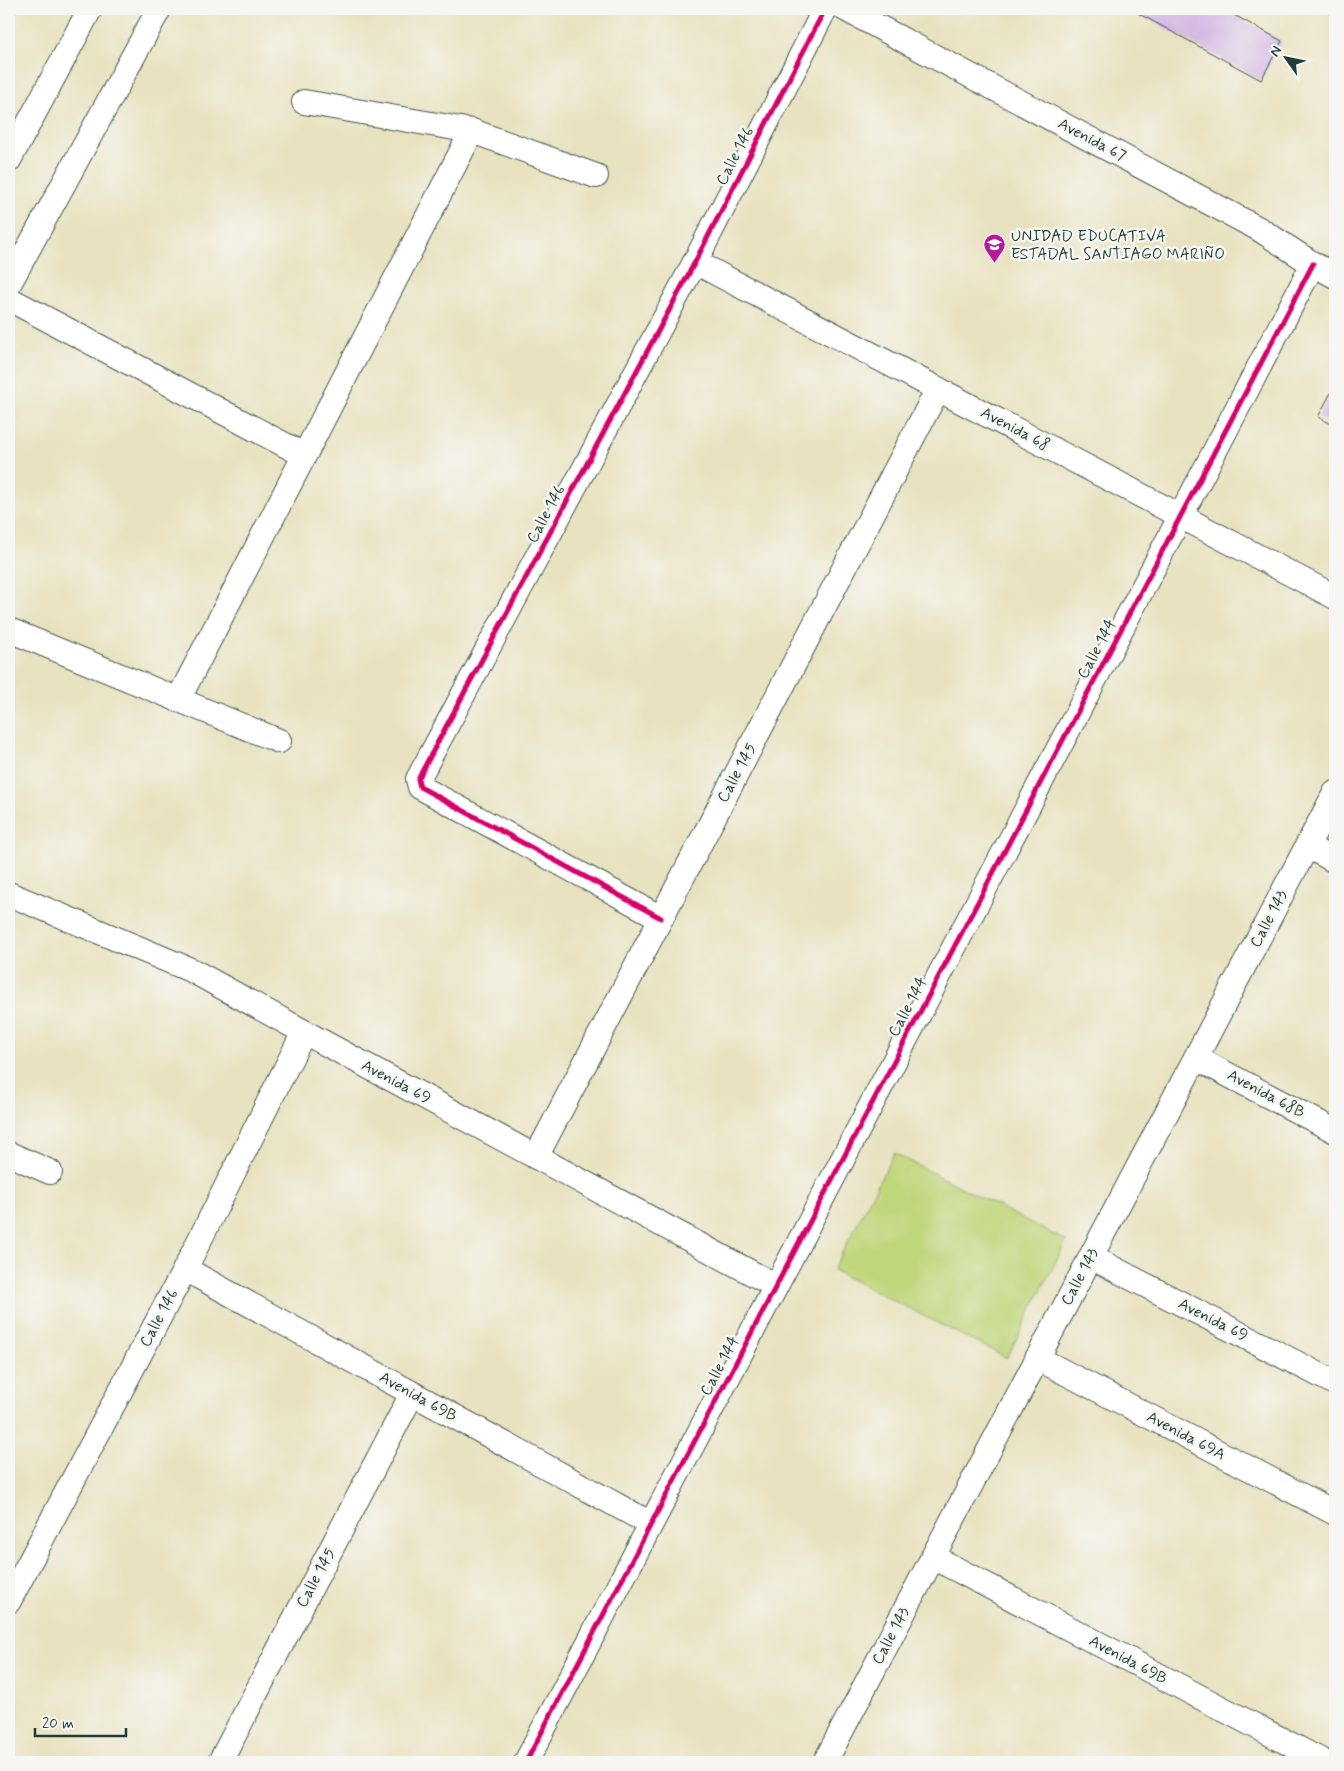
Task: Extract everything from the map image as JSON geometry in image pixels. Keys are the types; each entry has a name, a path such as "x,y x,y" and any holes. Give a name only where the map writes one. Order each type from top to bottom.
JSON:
{"street":[{"path":"9,160 90,9"},
{"path":"9,284 159,9"},
{"name":"Calle 146","path":"661,918 420,787 418,779 695,262 825,9"},
{"name":"Avenida 67","path":"845,9 1259,229 1335,276"},
{"path":"304,102 472,131 596,176"},
{"path":"178,700 472,131"},
{"name":"Avenida 68","path":"695,262 1335,597"},
{"name":"Calle 144","path":"526,1762 1313,264"},
{"path":"9,299 304,455"},
{"name":"Calle 145","path":"536,1157 938,389"},
{"path":"9,630 279,741"},
{"name":"Calle 143","path":"825,1762 1335,792"},
{"path":"1307,846 1335,861"},
{"name":"Avenida 69","path":"9,894 193,971 776,1286"},
{"name":"Calle 146","path":"9,1601 185,1269 304,1032"},
{"name":"Avenida 68B","path":"1196,1058 1335,1131"},
{"path":"9,1154 50,1172"},
{"name":"Avenida 69","path":"1091,1257 1335,1383"},
{"name":"Avenida 69B","path":"185,1269 651,1524"},
{"name":"Avenida 69A","path":"1037,1358 1335,1513"},
{"name":"Calle 145","path":"220,1762 412,1394"},
{"name":"Avenida 69B","path":"933,1557 1324,1762"}],"green space":[{"path":"894,1153 1066,1241 1007,1358 833,1270"}],"building":[{"path":"1130,9 1223,9 1282,41 1261,80"},
{"path":"1335,385 1335,426 1318,417"}],"cycle path":[{"path":"661,918 420,787 418,779 695,262 825,9"},
{"path":"526,1762 1313,264"}],"place":[{"name":"UNIDAD EDUCATIVA ESTADAL SANTIAGO MARIÑO","path":"995,264"}]}
